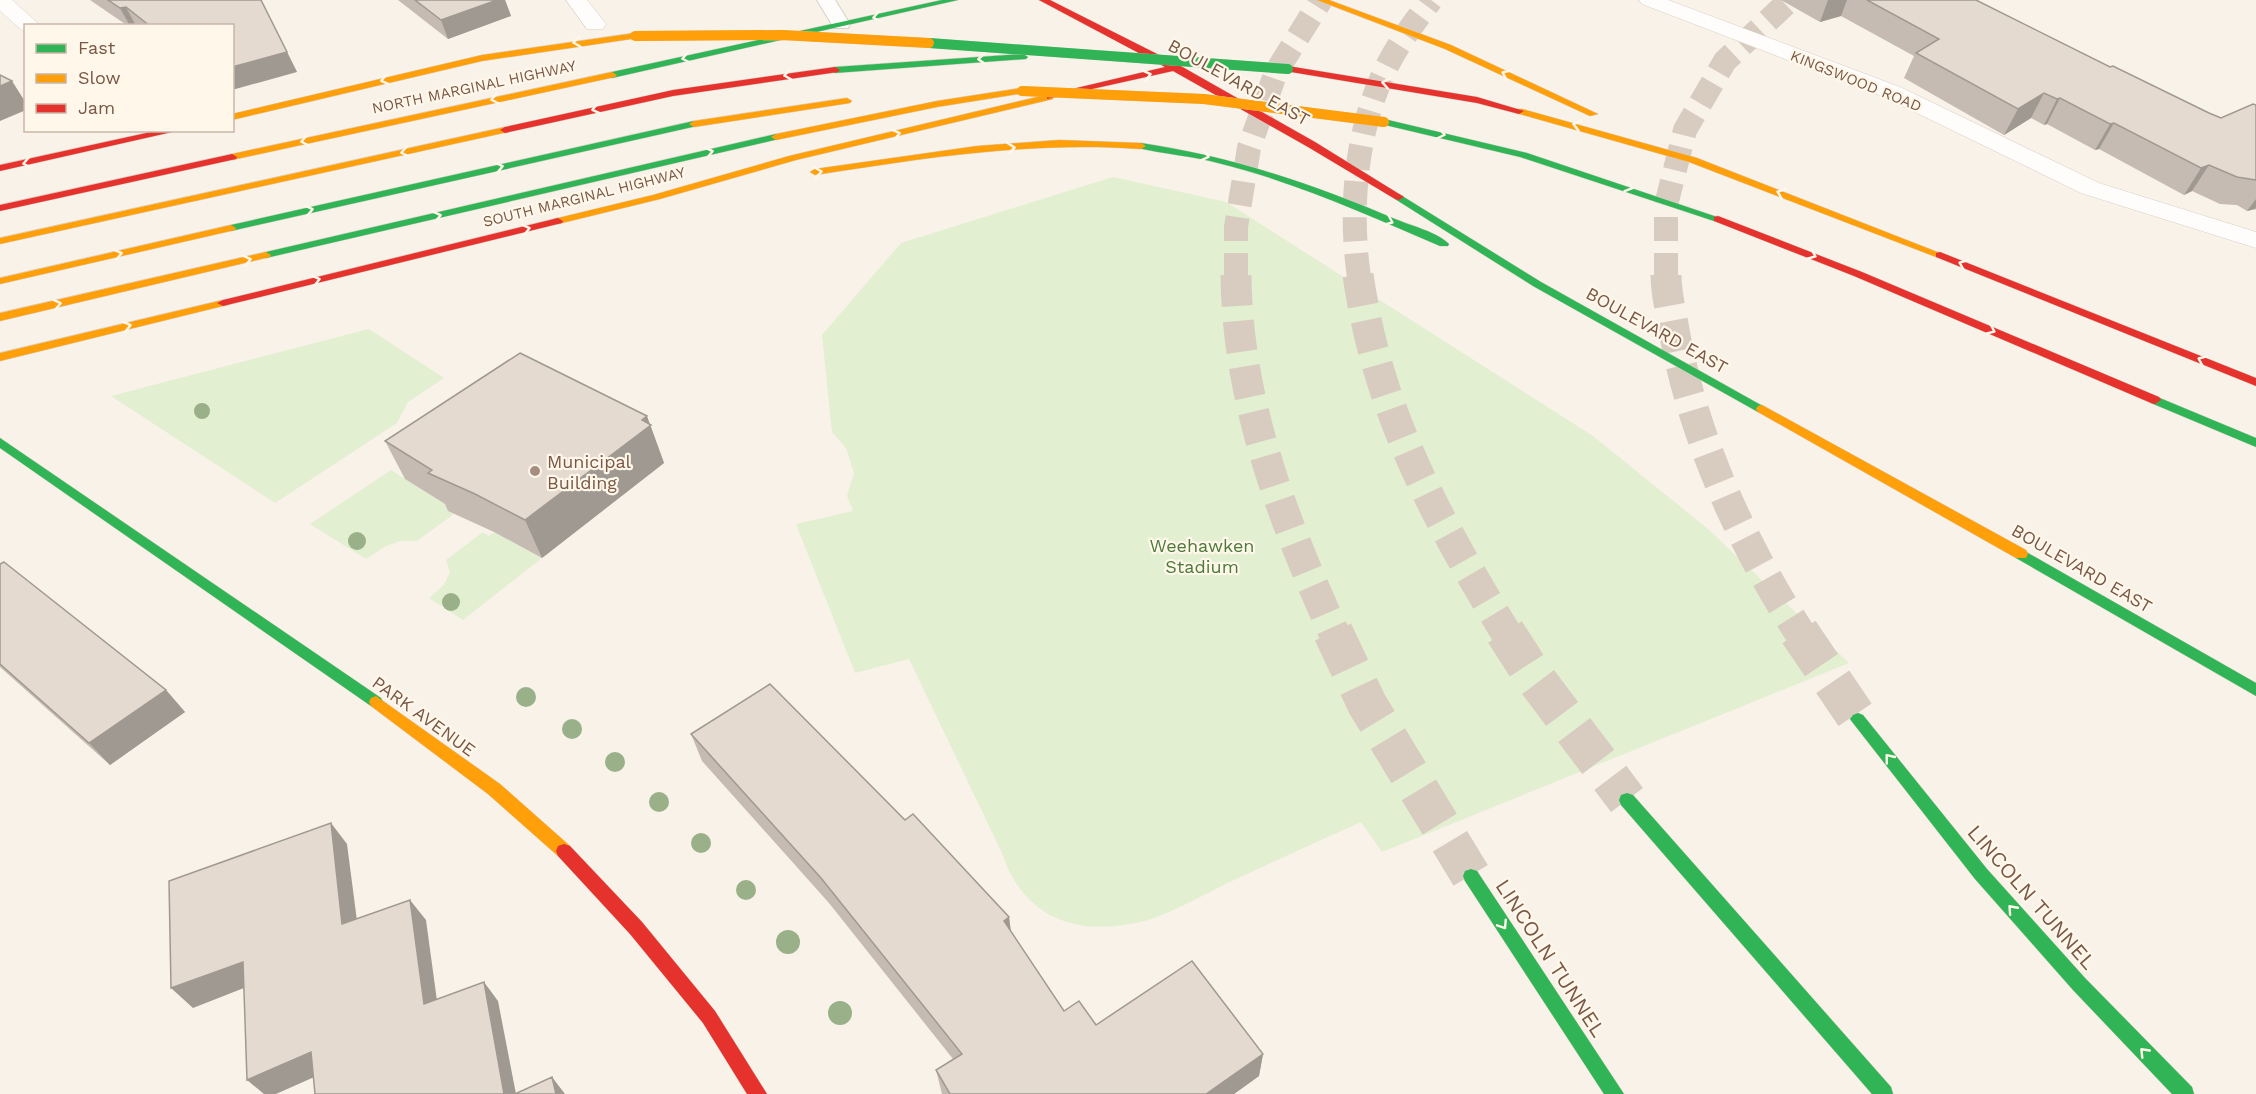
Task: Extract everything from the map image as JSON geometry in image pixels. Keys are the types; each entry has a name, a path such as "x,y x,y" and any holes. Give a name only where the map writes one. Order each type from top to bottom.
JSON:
{"main road":[{"name":"NORTH MARGINAL HIGHWAY","path":"0,208 954,0"},
{"name":"BOULEVARD EAST","path":"1043,0 1176,67 1304,138 1537,284 1973,526 2256,690"},
{"path":"1321,0 1448,47 1693,160"},
{"path":"234,117 453,64 570,43 635,36 715,32 785,33 1288,69 1478,100 1595,130 1693,160 1883,232 2256,382"},
{"path":"0,241 603,108 720,85 881,65 1029,57 1124,56"},
{"name":"SOUTH MARGINAL HIGHWAY","path":"0,357 656,197 793,158 1176,67"},
{"path":"901,97 1022,91 1184,96 1275,105 1384,122 1541,159 1698,210 1861,276 2256,443"},
{"path":"0,317 805,130 937,104 1022,91"},
{"path":"0,281 667,129 763,112 865,99"},
{"path":"0,168 116,137 159,132"},
{"path":"38,175 116,137"},
{"path":"798,175 1034,145 1119,144 1164,147 1232,162 1306,186 1537,284"},
{"path":"656,197 774,179"},
{"name":"PARK AVENUE","path":"0,442 412,727 494,789 562,849 636,928 709,1017 758,1094"},
{"name":"LINCOLN TUNNEL","path":"1858,719 1981,874 2079,984 2185,1094"},
{"path":"1628,800 1883,1094"},
{"name":"LINCOLN TUNNEL","path":"1471,876 1615,1094"}],"street":[{"path":"576,0 596,24"},
{"name":"KINGSWOOD ROAD","path":"1649,0 1892,93 2090,188 2256,240"},
{"path":"0,1 29,24"}],"lane":[{"path":"826,0 841,24"}],"green space":[{"name":"Weehawken Stadium","path":"1113,177 1226,202 1593,436 1708,529 1849,663 1382,852 1361,822 1232,881 1175,910 1140,922 1095,927 1056,918 1039,907 1024,893 1011,875 909,659 855,673 796,524 853,511 847,496 854,473 846,448 832,432 822,335 901,243"},
{"path":"369,329 444,378 408,402 397,423 275,503 111,396"},
{"path":"391,470 451,508 448,511 454,514 417,541 400,541 386,546 366,559 310,524"},
{"path":"483,532 489,536 494,532 542,558 463,620 429,598 444,585 450,572 446,560"}],"building":[{"path":"108,0 261,0 287,52 234,66 234,24 147,24 126,7 120,8"},
{"path":"415,0 497,0 441,20"},
{"path":"1867,0 1976,0 2110,67 2113,66 2221,118 2253,104 2256,105 2256,180 2237,177 2209,165 2201,168 2114,123 2110,124 2060,98 2057,99 2044,93 2018,109 1916,53 1939,39"},
{"path":"0,75 12,81 0,86"},
{"path":"520,353 647,416 642,420 651,425 525,520 428,473 432,470 385,441"},
{"path":"4,562 166,690 89,743 0,664 0,564"},
{"path":"770,684 905,820 913,814 1009,917 1004,921 1064,1011 1079,1001 1096,1025 1192,961 1263,1054 1206,1094 950,1094 936,1070 962,1054 821,878 691,734"},
{"path":"331,823 342,924 410,900 424,1004 484,982 504,1094 315,1094 311,1052 247,1080 243,962 171,988 169,881"},
{"path":"552,1077 556,1094 515,1094"}],"tunnel":[{"path":"1236,275 1236,227 1249,148 1276,72 1321,0"},
{"path":"1359,277 1356,248 1356,188 1365,127 1373,98 1385,71 1403,39 1431,0"},
{"path":"1666,275 1666,205 1685,130 1725,61 1790,0"},
{"path":"1236,275 1238,322 1245,368 1266,459 1297,547 1334,633"},
{"path":"1358,275 1367,325 1380,373 1413,462 1433,505 1506,633"},
{"path":"1666,275 1682,370 1707,449 1739,526 1778,599 1800,633"},
{"path":"1333,632 1367,704 1471,876"},
{"path":"1505,632 1532,674 1627,800"},
{"path":"1799,632 1858,719"}],"traffic: fast":[{"path":"612,75 954,0"},
{"path":"929,43 1288,69"},
{"path":"835,70 1023,57"},
{"path":"1384,122 1523,155 1718,219"},
{"path":"231,228 694,124"},
{"path":"266,255 776,137"},
{"path":"1141,146 1220,160 1296,183 1444,244"},
{"path":"1399,197 1537,284 1762,409"},
{"path":"2155,400 2256,443"},
{"path":"0,442 376,702"},
{"path":"2021,554 2256,690"},
{"path":"1858,719 1981,874 2079,984 2185,1094"},
{"path":"1627,800 1884,1094"},
{"path":"1471,876 1615,1094"}],"traffic: slow":[{"path":"1321,0 1448,47 1593,114"},
{"path":"635,36 782,35 929,43"},
{"path":"234,117 482,58 635,36"},
{"path":"232,157 612,75"},
{"path":"776,137 937,104 1022,91"},
{"path":"1022,91 1113,93 1204,99 1384,122"},
{"path":"558,221 656,197 793,158 1050,97"},
{"path":"694,124 847,101"},
{"path":"1519,111 1693,160 1940,255"},
{"path":"0,241 505,130"},
{"path":"815,172 936,154 1018,145 1100,143 1141,146"},
{"path":"0,281 231,228"},
{"path":"0,317 266,255"},
{"path":"0,357 223,303"},
{"path":"1762,409 2021,554"},
{"path":"376,702 494,789 564,851"}],"traffic: jam":[{"path":"1043,0 1223,94 1399,197"},
{"path":"1050,97 1176,67"},
{"path":"1288,69 1477,100 1519,111"},
{"path":"505,130 673,93 835,70"},
{"path":"0,168 167,132"},
{"path":"0,208 232,157"},
{"path":"1718,219 1858,274 2155,400"},
{"path":"223,303 558,221"},
{"path":"1940,255 2256,382"},
{"path":"564,851 636,928 709,1017 758,1094"}],"place":[{"name":"Municipal Building","path":"535,471"}]}
